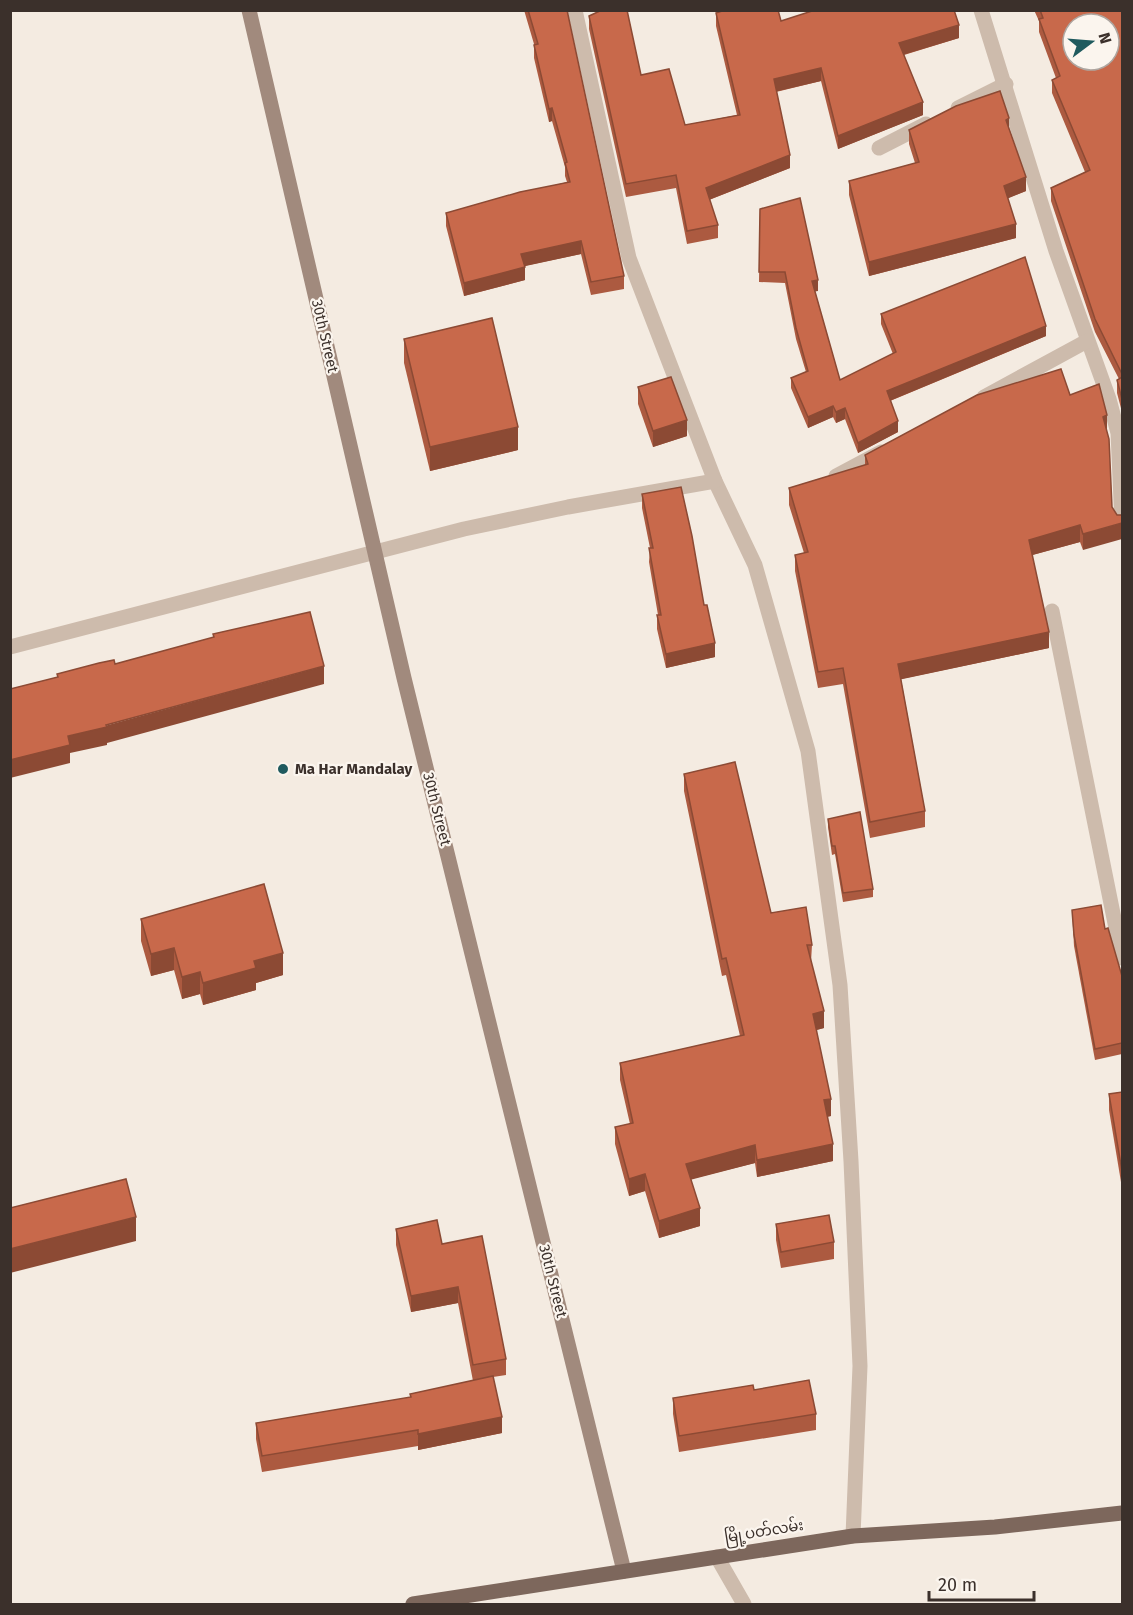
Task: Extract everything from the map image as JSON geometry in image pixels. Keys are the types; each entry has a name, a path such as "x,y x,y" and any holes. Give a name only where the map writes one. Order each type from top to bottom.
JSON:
{"main road":[{"name":"30th Street","path":"249,10 376,553 624,1571"},
{"name":"မြို့ပတ်လမ်း","path":"413,1605 853,1536 994,1527 1122,1513"}],"street":[{"path":"981,10 1006,84 1056,251 1120,432 1122,523"},
{"path":"595,17 576,17 629,258 715,481 755,565 808,751 840,985 860,1366 853,1536"},
{"path":"879,148 1006,84"},
{"path":"972,403 1088,341"},
{"path":"836,476 899,442"},
{"path":"10,647 464,529 568,507 715,481"},
{"path":"1052,611 1122,958"},
{"path":"717,1557 744,1605"}],"building":[{"path":"528,10 567,10 624,276 591,282 581,241 521,254 525,267 464,283 446,213 520,192 570,182 565,163 567,162 552,108 549,109 534,45 538,44"},
{"path":"602,10 627,10 641,75 669,69 685,125 740,115 716,13 725,10 778,10 781,21 815,10 954,10 959,25 899,43 923,102 838,136 821,68 774,79 790,155 706,188 718,225 687,231 676,175 626,184 589,16"},
{"path":"1040,10 1122,10 1122,374 1095,319 1051,188 1090,170 1052,80 1060,76 1039,19 1043,18"},
{"path":"1000,91 1009,118 1006,120 1026,177 1004,186 1016,224 869,262 849,181 919,162 909,130 956,106"},
{"path":"800,198 818,280 812,281 840,380 896,352 881,314 1025,257 1046,326 887,391 898,421 858,443 845,408 836,412 833,406 808,417 791,378 808,371 796,328 785,272 759,272 760,209"},
{"path":"492,318 518,427 430,447 404,339"},
{"path":"1061,369 1070,395 1099,384 1107,415 1103,417 1109,439 1112,507 1117,515 1122,515 1122,523 1083,534 1080,525 1029,540 1049,632 898,664 925,811 870,822 843,668 818,672 795,555 808,552 789,488 868,464 865,455 977,395"},
{"path":"671,377 687,420 653,431 638,387"},
{"path":"1122,377 1122,399 1117,380"},
{"path":"681,487 704,605 707,605 715,643 666,654 657,615 661,615 649,548 653,548 642,494"},
{"path":"310,612 324,666 68,736 70,745 10,760 10,689 58,677 57,674 99,663 114,660 115,664 214,637 213,634"},
{"path":"735,762 771,913 806,907 812,945 807,945 824,1011 813,1014 831,1099 824,1100 833,1144 757,1160 755,1145 686,1164 700,1208 659,1221 645,1174 629,1179 615,1127 633,1123 620,1063 744,1035 726,958 722,959 684,774"},
{"path":"860,812 873,889 843,893 828,819"},
{"path":"264,884 283,953 254,961 256,968 203,983 200,972 182,977 174,948 151,954 141,919"},
{"path":"1101,905 1105,929 1108,928 1122,976 1122,1043 1095,1049 1074,935 1072,910"},
{"path":"1122,1092 1122,1171 1109,1094"},
{"path":"126,1179 136,1217 10,1249 10,1208"},
{"path":"829,1215 834,1242 781,1252 776,1224"},
{"path":"437,1220 442,1244 482,1236 506,1359 473,1365 458,1287 411,1296 396,1229"},
{"path":"493,1376 502,1417 418,1434 418,1430 262,1456 256,1423 411,1397 410,1394"},
{"path":"809,1380 816,1414 679,1436 673,1398 753,1385 754,1390"}],"place":[{"name":"Ma Har Mandalay","path":"283,769"}]}
